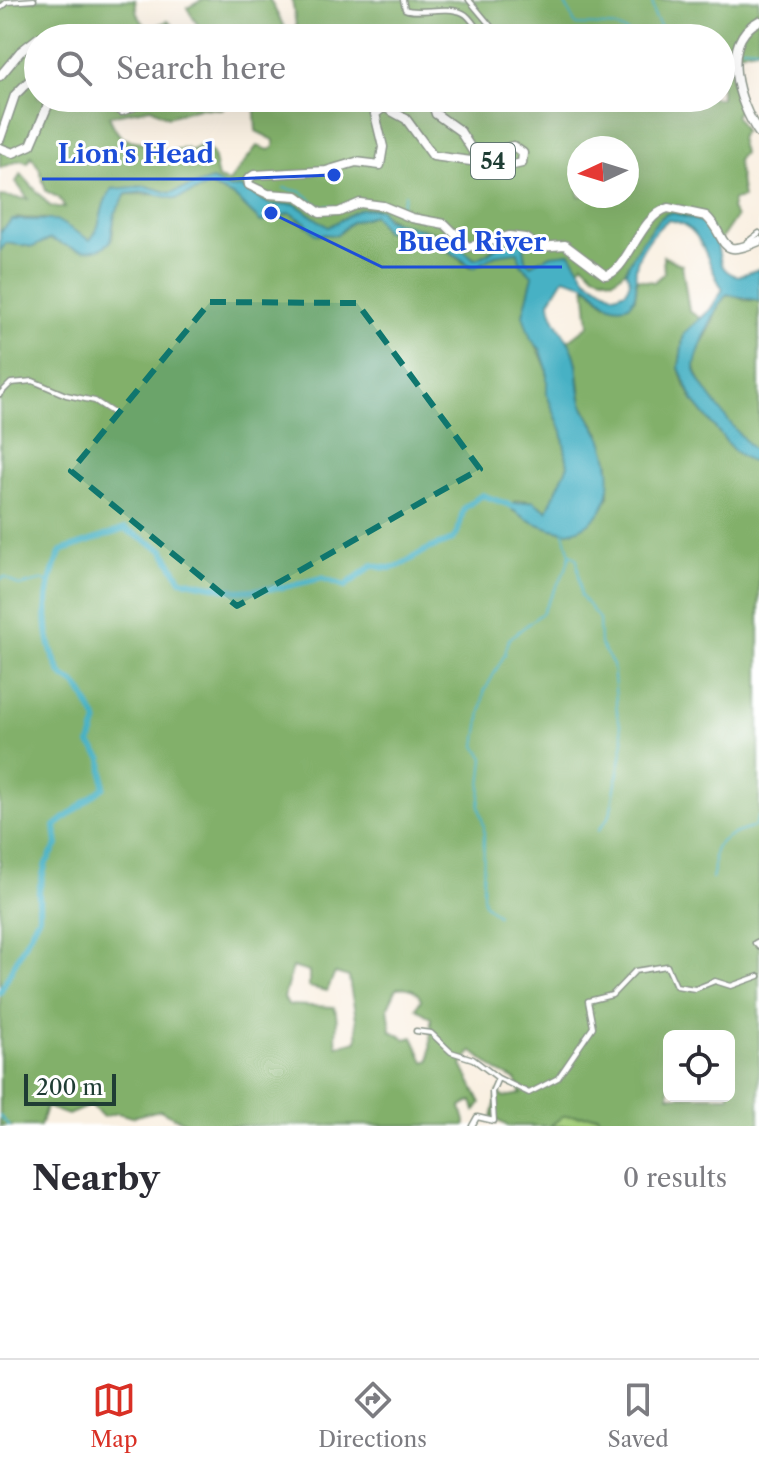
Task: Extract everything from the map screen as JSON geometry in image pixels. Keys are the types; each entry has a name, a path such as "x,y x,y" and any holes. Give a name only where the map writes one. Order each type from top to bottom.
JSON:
{"highway":[{"path":"735,66 748,28 759,21"},
{"path":"0,76 24,49"},
{"path":"735,75 742,103 759,133"},
{"path":"0,139 15,95 24,86"},
{"path":"0,148 13,153 31,145 45,112"},
{"name":"54","path":"378,112 375,114 383,147 380,165 356,162 326,171 257,174 248,179 254,189 268,194 294,195 320,213 339,212 360,203 398,210 412,218 448,225 468,247 509,236 525,238 539,247 568,246 596,272 607,276 616,272 651,218 668,208 706,216 723,245 734,249"},
{"name":"54","path":"393,112 406,119 433,156 492,161 509,166 522,163 521,150 513,146 487,152 472,150 460,131 435,112"},
{"path":"734,249 759,241"}],"street":[{"path":"0,8 7,2 34,0"},
{"path":"403,0 407,11 435,8 461,12 472,24"},
{"path":"469,0 489,24"},
{"path":"734,249 759,233"},
{"path":"0,394 11,383 33,381 66,395 95,401 112,412"},
{"path":"759,941 755,943 759,947"},
{"path":"416,1031 433,1034 451,1052 477,1061 498,1078 529,1093 552,1083 593,1027 588,1001 612,995 635,971 667,966 676,986 690,988 715,981 731,986 759,976"},
{"path":"472,1126 477,1117 494,1121 492,1092 498,1078"}],"highlighted area":[{"path":"210,302 357,303 480,469 237,606 71,471"}],"green space":[{"path":"0,0 135,0 137,14 144,24 24,24 24,112 130,112 109,116 116,131 124,138 150,143 166,151 187,148 190,151 203,145 213,154 218,179 229,182 257,146 269,150 274,147 274,140 256,131 255,112 735,112 735,88 741,109 735,115 744,131 739,138 743,153 737,160 743,198 733,200 731,209 736,217 717,245 710,230 698,220 683,214 666,214 627,267 613,280 594,274 583,263 579,268 570,253 529,264 520,242 499,244 479,259 474,258 443,235 400,224 376,208 360,209 328,227 295,204 271,205 240,187 230,189 214,181 170,193 146,186 112,189 90,240 49,219 17,218 0,232 0,196 28,199 16,182 21,174 50,206 65,208 59,198 46,191 39,168 31,156 28,163 21,160 0,168"},
{"path":"202,0 270,0 282,24 197,24 187,8"},
{"path":"292,0 759,0 758,49 735,52 735,24 296,24"},
{"path":"159,112 185,112 168,117"},
{"path":"210,186 235,197 261,222 290,213 319,235 340,233 351,222 374,215 384,231 425,234 470,267 502,252 518,252 533,276 523,315 547,369 547,395 562,431 568,465 548,510 527,500 515,501 513,511 557,530 574,528 609,497 609,464 600,434 582,404 577,363 568,341 589,325 585,284 606,304 635,299 637,279 654,282 664,273 663,256 682,265 689,311 700,318 683,338 679,368 683,381 694,402 734,451 759,467 759,1126 612,1126 604,1119 599,1121 598,1115 563,1116 550,1126 508,1126 492,1118 498,1092 504,1097 521,1094 516,1080 497,1071 472,1051 462,1065 481,1103 475,1111 472,1101 461,1107 466,1125 192,1126 160,1110 132,1117 117,1113 103,1117 91,1105 68,1115 46,1107 40,1126 0,1126 0,251 6,243 33,247 50,239 79,250 112,239 115,213 126,194 185,195","holes":["292,967 309,972 309,987 327,991 335,973 349,977 357,1041 337,1046 334,1007 288,1005 284,998","397,988 415,991 421,1000 416,1008 431,1018 430,1060 424,1062 413,1037 406,1039 391,1031 388,1007"]},
{"path":"730,293 744,300 759,301 759,454 721,412 702,384 695,364 718,306"},
{"path":"599,1115 599,1121 604,1119 612,1126 550,1126 563,1116"}],"water":[{"path":"212,180 230,189 240,187 271,205 295,204 328,227 360,209 380,209 386,219 448,237 474,259 501,245 515,242 524,244 525,260 531,265 551,255 570,253 587,279 615,295 626,291 630,281 626,271 628,265 644,238 664,216 674,213 705,223 714,234 724,268 738,276 759,269 759,301 727,294 707,330 695,369 722,413 759,454 759,467 734,451 694,402 679,368 684,333 710,310 723,289 697,237 681,223 668,220 643,248 637,262 634,296 629,305 609,304 584,284 564,278 550,301 553,314 575,358 581,398 601,438 609,471 607,497 602,509 583,527 569,532 536,523 519,515 508,504 533,501 547,511 568,465 562,431 547,395 547,369 541,350 531,339 523,315 533,276 521,264 518,252 495,255 474,268 425,234 385,231 373,215 351,222 337,235 315,234 305,222 290,213 261,222 235,197 210,186 176,199 145,192 126,194 115,213 110,242 95,250 80,250 50,239 33,247 6,243 0,251 0,232 12,220 56,220 90,240 112,189 146,186 170,193"}],"waterway":[{"path":"563,0 575,24"},
{"path":"652,0 659,24"},
{"path":"742,47 759,48"},
{"path":"284,188 302,192 319,206 333,206"},
{"path":"401,206 405,194"},
{"path":"0,992 39,916 39,890 46,863 57,845 55,826 104,787 102,759 90,744 97,721 79,688 60,672 49,643 47,597 61,551 125,529 163,550 181,580 238,591 280,588 322,578 345,586 373,565 390,568 404,564 452,540 458,531 464,508 482,495 515,507"},
{"path":"497,915 484,903 483,895 484,827 479,806 484,758 476,746 484,692 505,654 509,639 542,613 566,569 570,555 564,532"},
{"path":"571,554 577,559 581,596 599,619 600,644 613,665 617,712 624,741 610,815 598,831"},
{"path":"0,579 5,577 19,586 44,580 49,585"},
{"path":"712,878 714,854 718,846 732,835 754,827 759,816"},
{"path":"0,1116 9,1126"}],"place":[{"name":"Lion's Head","path":"334,175"},
{"name":"Bued River","path":"271,213"}]}
